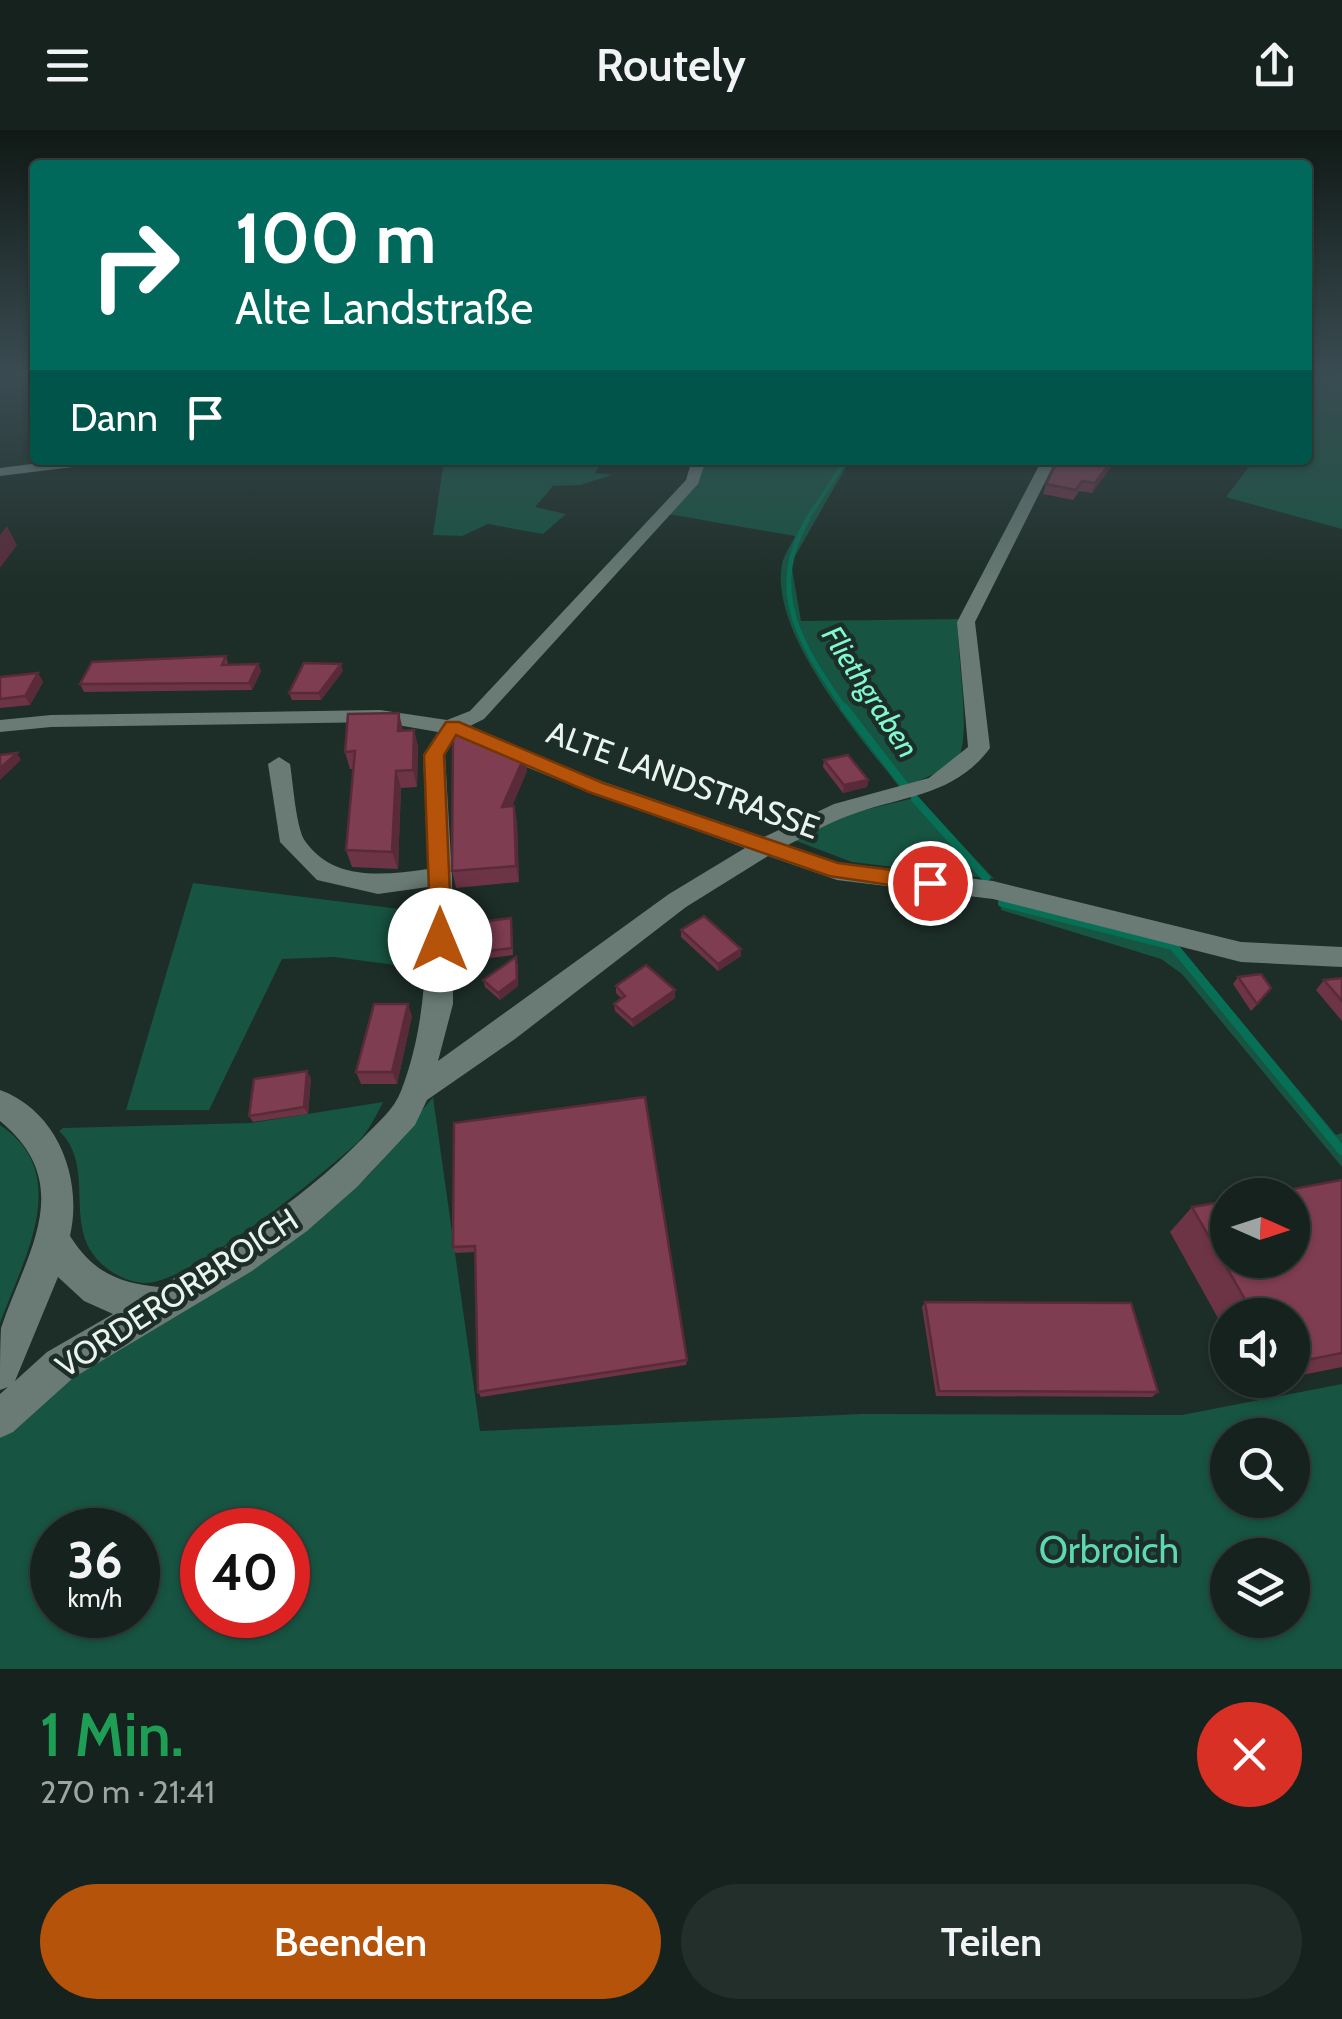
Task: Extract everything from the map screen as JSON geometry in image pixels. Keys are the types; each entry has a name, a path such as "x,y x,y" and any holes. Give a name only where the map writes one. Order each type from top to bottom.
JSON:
{"street":[{"path":"0,472 57,465"},
{"path":"452,726 477,715 692,481 697,465"},
{"path":"416,1090 451,1070 596,957 767,846 851,806 921,790 959,774 979,748 966,622 1046,465"},
{"name":"ALTE LANDSTRASSE","path":"0,726 51,721 380,716 452,726 596,788 836,871 993,890 1241,952 1342,957"},
{"name":"VORDERORBROICH","path":"0,1419 60,1365 240,1259 346,1178 404,1116 416,1090 439,1004 440,876 434,755 452,726"},
{"path":"278,764 292,842 326,874 351,883 378,885 440,876"},
{"path":"0,1103 39,1136 58,1174 59,1203 53,1240 0,1372"},
{"path":"53,1240 70,1270 101,1292 126,1304 163,1304"}],"green space":[{"path":"1312,447 1342,447 1342,529 1226,497 1250,465 1312,465"},
{"path":"443,465 600,465 595,473 612,475 580,485 553,486 535,507 566,514 543,534 488,524 462,536 433,535"},
{"path":"702,465 847,465 791,563 801,621 959,619 964,735 956,764 901,789 842,714 803,652 789,621 782,591 782,564 795,536 668,514"},
{"path":"918,797 994,879 852,862 794,840 852,813"},
{"path":"193,883 416,911 432,908 426,969 334,957 282,959 209,1110 126,1110"},
{"path":"1002,897 1176,943 1336,1135 1342,1133 1342,1167 1182,974 1161,959 1001,910"},
{"name":"Orbroich","path":"433,1097 480,1431 862,1414 1182,1415 1270,1398 1310,1398 1310,1390 1342,1384 1342,1669 0,1669 0,1439 35,1396 334,1207 369,1175"},
{"path":"383,1102 359,1141 255,1225 191,1267 164,1279 137,1282 109,1270 97,1260 86,1240 75,1159 59,1131 63,1128 251,1123"},
{"path":"0,1125 22,1145 34,1168 39,1193 30,1246 0,1323"}],"building":[{"path":"1056,465 1108,465 1095,483 1082,481 1076,490 1046,484"},
{"path":"226,656 222,665 258,664 249,683 80,684 92,662"},
{"path":"304,663 341,664 319,693 289,693"},
{"path":"38,673 25,696 0,699 0,677"},
{"path":"399,713 398,731 414,730 413,770 396,771 392,852 346,850 355,751 345,752 348,714"},
{"path":"457,728 525,755 502,807 514,806 516,866 452,871 453,736"},
{"path":"17,753 0,768 0,755"},
{"path":"848,755 868,780 844,785 824,760"},
{"path":"704,916 741,949 718,964 681,930"},
{"path":"511,918 512,948 480,952 480,922"},
{"path":"516,957 517,979 498,993 483,980"},
{"path":"646,965 675,990 632,1020 614,1004 625,996 616,986"},
{"path":"1261,974 1271,988 1257,1004 1238,977"},
{"path":"1342,978 1342,1001 1324,980"},
{"path":"374,1004 408,1004 392,1072 356,1072"},
{"path":"307,1071 304,1107 249,1116 254,1079"},
{"path":"645,1097 687,1360 478,1392 475,1246 453,1247 454,1123"},
{"path":"1342,1180 1342,1353 1310,1359 1310,1298 1244,1298 1233,1278 1310,1278 1310,1186"},
{"path":"1210,1204 1210,1238 1192,1207"},
{"path":"925,1302 1131,1303 1158,1392 939,1391"}],"waterway":[{"name":"Fliethgraben","path":"806,521 843,465"},
{"name":"Fliethgraben","path":"808,519 795,545 789,595 803,641 845,709"},
{"name":"Fliethgraben","path":"844,707 905,786"},
{"name":"Fliethgraben","path":"915,799 986,878"},
{"name":"Fliethgraben","path":"1002,903 1173,946 1178,952"},
{"name":"Fliethgraben","path":"1176,949 1342,1151"}],"route":[{"path":"440,940 434,755 452,726 596,788 836,871 930,883"}]}
